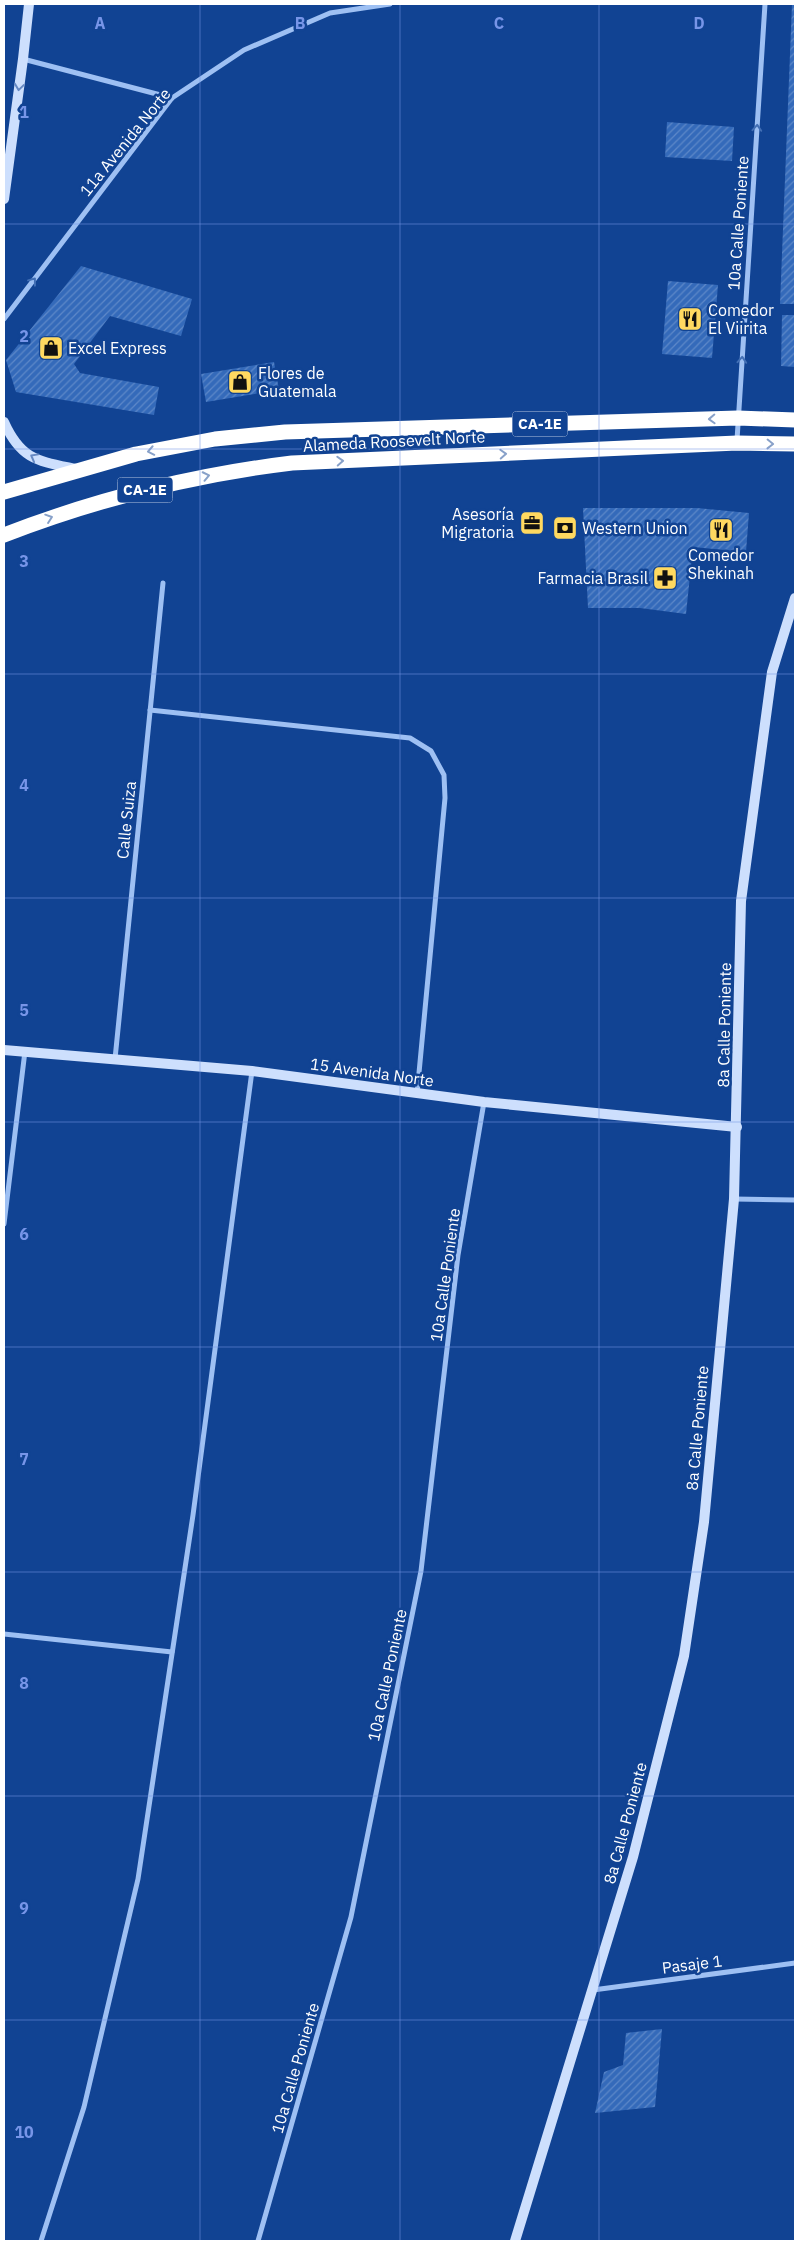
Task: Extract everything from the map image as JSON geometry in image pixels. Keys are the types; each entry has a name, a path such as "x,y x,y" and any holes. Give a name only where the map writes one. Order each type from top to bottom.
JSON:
{"highway":[{"name":"Alameda Roosevelt Norte","path":"4,492 136,454 215,439 285,432 738,418 795,420"},
{"name":"Alameda Roosevelt Norte","path":"4,535 119,496 239,470 292,463 737,443 795,444"}],"street":[{"path":"4,199 29,4"},
{"name":"11a Avenida Norte","path":"4,319 172,98 244,50 330,13 390,4"},
{"name":"10a Calle Poniente","path":"737,443 765,4"},
{"path":"23,59 172,98"},
{"path":"4,422 13,441 20,450 40,461 80,470"},
{"name":"Calle Suiza","path":"115,1060 162,583"},
{"name":"8a Calle Poniente","path":"515,2241 633,1857 684,1656 704,1522 734,1199 741,901 772,672 795,598"},
{"path":"150,710 410,738 430,751 444,775 445,798 417,1094"},
{"name":"15 Avenida Norte","path":"4,1050 252,1071 484,1102 737,1127"},
{"path":"4,1224 25,1051"},
{"path":"41,2241 84,2107 138,1880 193,1515 252,1071"},
{"name":"10a Calle Poniente","path":"258,2241 351,1916 419,1581 458,1255 484,1102"},
{"path":"734,1199 795,1200"},
{"path":"4,1634 172,1652"},
{"name":"Pasaje 1","path":"593,1990 795,1964"}],"building":[{"path":"792,4 795,4 795,304 780,304"},
{"path":"667,122 734,127 732,161 665,157"},
{"name":"Excel Express","path":"81,266 192,299 181,336 110,316 74,364 80,373 159,387 154,415 16,392 6,360"},
{"name":"Comedor El Viirita","path":"668,281 718,285 712,358 662,354"},
{"path":"782,315 795,315 795,367 781,366"},
{"name":"Flores de Guatemala","path":"274,362 279,390 206,402 201,374"},
{"path":"583,508 697,508 749,513 746,552 693,547 686,614 640,608 588,608"},
{"path":"662,2029 655,2107 595,2113 604,2072 623,2065 626,2033"}],"place":[{"name":"Comedor El Viirita","path":"690,319"},
{"name":"Excel Express","path":"51,348"},
{"name":"Flores de Guatemala","path":"240,382"},
{"name":"Asesoría Migratoria","path":"532,523"},
{"name":"Western Union","path":"565,528"},
{"name":"Comedor Shekinah","path":"721,530"},
{"name":"Farmacia Brasil","path":"665,578"}]}
